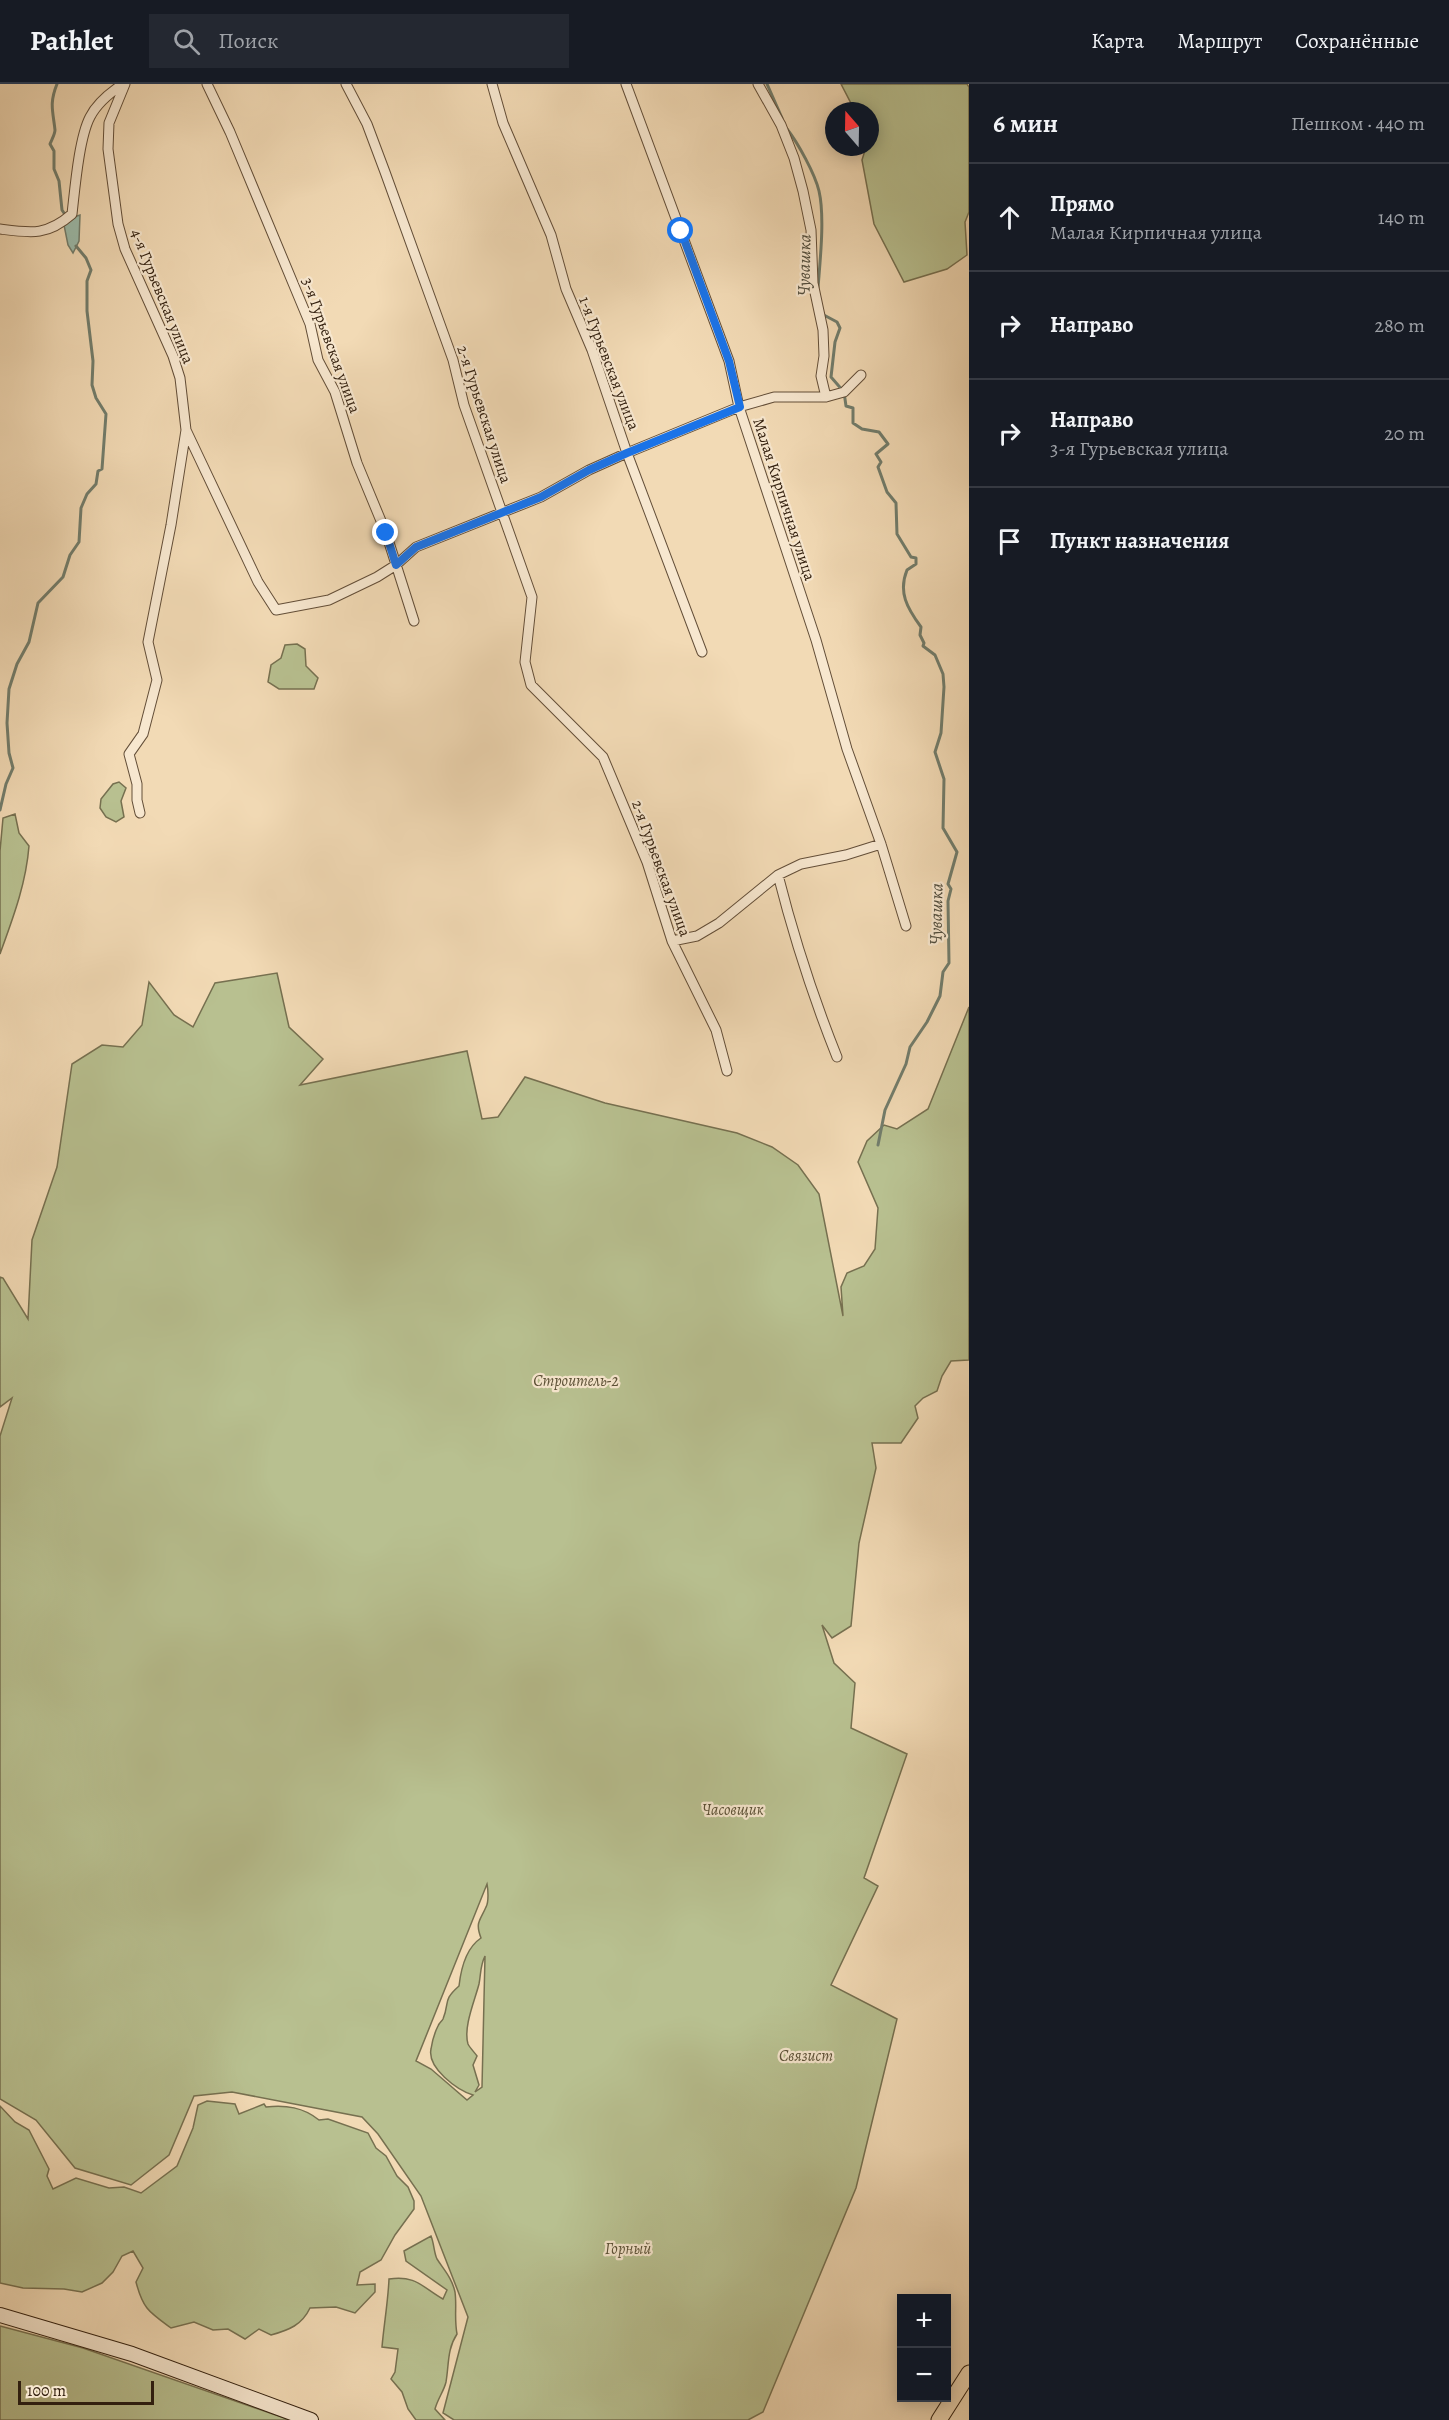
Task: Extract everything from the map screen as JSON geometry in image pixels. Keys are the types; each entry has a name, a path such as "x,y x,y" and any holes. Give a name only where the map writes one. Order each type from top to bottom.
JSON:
{"main road":[{"path":"0,2315 132,2354 311,2420"},
{"path":"939,2420 969,2373"}],"street":[{"path":"0,229 34,233 64,221 72,214 81,152 90,117 110,92 124,84"},
{"name":"4-я Гурьевская улица","path":"124,84 109,123 108,148 118,224 125,249 173,356 180,378 186,430 258,582 276,610 329,600 377,577 396,565"},
{"name":"3-я Гурьевская улица","path":"207,84 230,132 310,324 318,360 335,392 357,463 386,533 414,621"},
{"name":"2-я Гурьевская улица","path":"346,84 367,124 385,172 453,360 464,405 532,597 525,662 531,685 603,757 648,862 672,940 716,1030 728,1071"},
{"name":"1-я Гурьевская улица","path":"492,84 503,123 551,235 566,289 592,350 627,453 702,652"},
{"name":"Малая Кирпичная улица","path":"626,84 729,361 740,407 816,640 847,749 881,844 906,926"},
{"path":"758,84 781,125 794,158 803,191 811,230 813,283 823,330 824,356 821,376 826,397"},
{"path":"396,565 416,547 541,497 589,470 627,453 740,407 774,397 826,397 844,392 861,375"},
{"path":"140,813 137,784 129,754 143,734 157,680 148,642 171,525 186,430"},
{"path":"672,940 697,936 719,922 778,875 801,864 846,855 881,844"},
{"path":"778,875 813,999 837,1057"}],"green space":[{"path":"841,84 967,84 969,87 969,212 965,222 967,255 947,269 904,282 874,224 862,160 863,156 879,156 879,102 850,102"},
{"path":"297,644 305,649 306,666 318,678 314,689 279,689 268,682 271,665 281,658 285,645"},
{"path":"119,782 126,788 121,801 124,817 116,822 106,817 100,808 101,799 113,784"},
{"path":"15,814 19,833 29,846 22,887 0,954 0,851 3,818"},
{"path":"277,973 289,1027 323,1059 300,1085 467,1051 482,1119 498,1117 525,1077 605,1103 737,1133 772,1147 798,1165 819,1194 843,1316 841,1287 847,1273 864,1266 875,1249 878,1208 858,1162 867,1141 884,1125 897,1129 928,1109 969,1007 969,1360 951,1361 942,1376 937,1391 923,1398 915,1406 918,1418 901,1443 872,1443 876,1468 859,1543 851,1626 832,1638 822,1625 834,1663 855,1683 851,1728 907,1754 864,1878 878,1886 831,1985 897,2019 856,2188 763,2412 748,2420 454,2420 443,2413 468,2317 421,2196 378,2134 362,2117 232,2092 194,2096 169,2155 131,2185 75,2168 36,2120 0,2099 0,1436 12,1398 0,1407 0,1277 3,1278 28,1319 32,1240 57,1167 72,1064 102,1045 123,1047 142,1025 149,982 174,1015 193,1027 215,983","holes":["487,1884 488,1902 478,1925 481,1938 465,1959 459,1986 448,1999 431,2049 431,2056 438,2071 459,2088 473,2095 467,2100 431,2069 416,2061","485,1956 482,2087 475,2092 479,2085 473,2065 477,2056 468,2044 467,2030"]},
{"path":"207,2101 235,2104 239,2114 264,2104 266,2107 294,2108 307,2112 319,2120 328,2119 368,2133 376,2148 386,2156 397,2176 408,2187 414,2201 414,2209 395,2235 381,2260 360,2272 357,2285 375,2284 375,2292 355,2313 336,2307 310,2308 299,2323 289,2329 271,2335 259,2329 245,2339 228,2329 213,2330 194,2322 171,2328 152,2314 141,2298 136,2282 143,2268 133,2251 122,2256 113,2272 102,2283 82,2292 23,2288 0,2283 0,2106 15,2122 29,2130 49,2169 47,2176 53,2189 76,2178 109,2188 124,2187 141,2193 177,2166 193,2128 198,2105"},
{"path":"431,2236 437,2259 454,2287 457,2334 450,2351 445,2385 435,2409 445,2420 416,2420 408,2409 402,2392 391,2379 395,2372 398,2349 382,2347 389,2279 412,2280 443,2299 447,2290 406,2261 404,2251"},
{"path":"0,2326 83,2348 290,2420 0,2420"}],"shaded area":[{"path":"80,215 79,241 73,253 68,245 64,225 71,218"}],"waterway":[{"path":"57,84 52,102 55,132 50,144 54,151 54,169 59,181 62,210 66,216"},
{"name":"Чувашка","path":"767,84 782,118"},
{"name":"Чувашка","path":"787,129 806,159 819,191 822,226 818,288"},
{"path":"0,810 6,784 13,768 9,753 7,723 9,689 17,664 29,642 38,603 63,577 70,555 79,542 81,508 87,494 96,484 98,471 102,469 106,414 96,398 92,385 93,361 87,311 87,281 91,270 86,258 76,246"},
{"name":"Чувашка","path":"822,314 837,322 840,328 835,342 831,377 844,392 846,406 853,408 853,423 862,429 879,432 888,444 876,454 881,462 878,467 887,492 896,503 897,534 911,557 916,558 916,564 907,570 904,578 905,600 921,627 920,635 923,646 935,655 943,674 941,733 935,752 944,779 943,828 957,852 948,884 951,889 948,901 949,963 943,972 940,996 927,1022 910,1047 906,1064 885,1110 878,1145"}],"route":[{"path":"386,533 396,565 416,547 541,497 589,470 740,407 729,361 681,231"}],"park label":[{"name":"Строитель-2","path":"576,1380"},
{"name":"Часовщик","path":"733,1809"},
{"name":"Связист","path":"806,2055"},
{"name":"Горный","path":"628,2248"}]}
